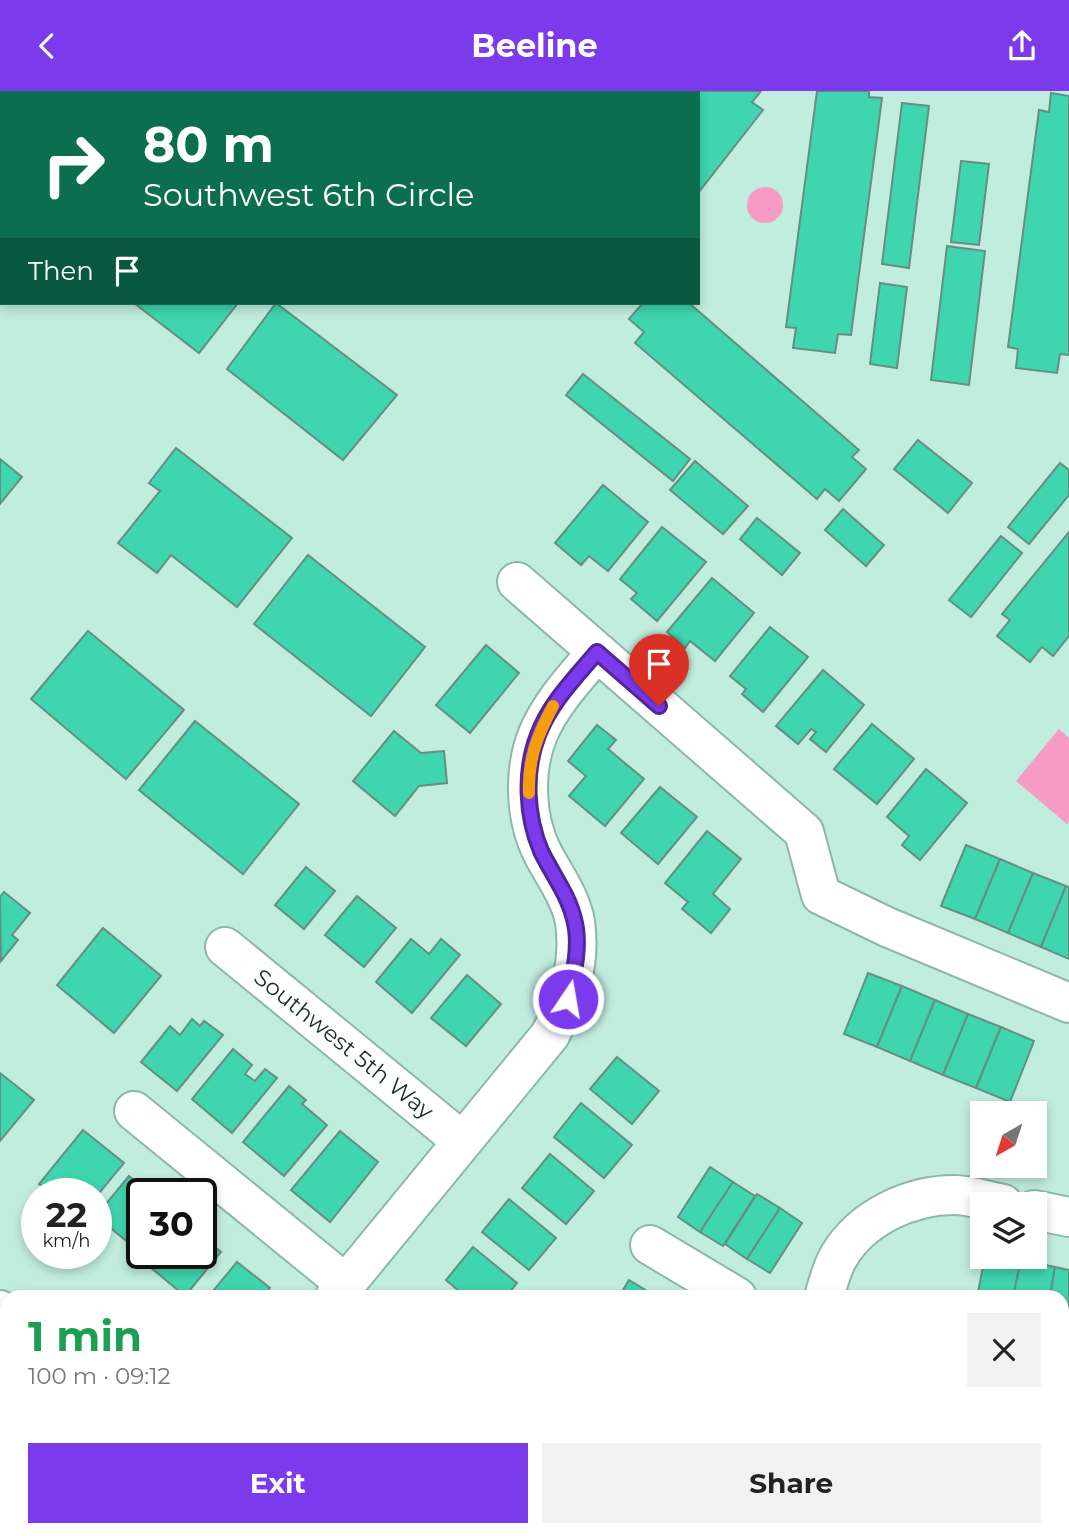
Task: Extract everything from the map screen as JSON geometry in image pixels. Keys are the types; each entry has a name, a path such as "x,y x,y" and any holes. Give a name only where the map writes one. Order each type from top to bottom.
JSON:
{"street":[{"path":"517,582 804,832 821,895 887,927 1069,1003"},
{"path":"341,1290 551,1035 568,999 576,961 575,920 562,887 541,851 530,818 528,771 538,735 555,703 597,652"},
{"name":"Southwest 5th Way","path":"225,947 462,1142"},
{"path":"134,1111 339,1290"},
{"path":"826,1290 838,1256 883,1213 914,1199 956,1195 970,1198"},
{"path":"1047,1213 1069,1217"},
{"path":"650,1245 725,1290"}],"shaded area":[{"path":"765,187 778,192 783,205 778,218 765,223 752,218 747,205 752,192"},
{"path":"1059,729 1069,738 1067,824 1016,781"}],"building":[{"path":"700,91 761,91 752,102 763,110 700,190"},
{"path":"817,91 869,91 869,97 882,98 851,335 838,334 835,353 793,348 796,328 786,327"},
{"path":"1051,93 1069,96 1069,355 1060,354 1057,373 1016,368 1018,349 1008,347 1039,110 1049,112"},
{"path":"902,103 929,106 909,268 882,264"},
{"path":"961,161 989,164 979,245 951,242"},
{"path":"947,246 985,251 969,385 931,380"},
{"path":"880,283 907,287 897,368 870,364"},
{"path":"137,305 236,305 199,353"},
{"path":"275,305 279,305 397,395 343,460 227,369"},
{"path":"641,305 691,305 859,450 852,457 866,469 839,501 825,489 817,499 635,343 644,332 629,319"},
{"path":"583,374 690,459 673,481 566,395"},
{"path":"918,440 972,483 948,513 894,469"},
{"path":"176,448 292,538 237,607 171,555 157,573 118,543 160,491 149,483"},
{"path":"0,459 22,477 0,504"},
{"path":"695,461 748,506 723,534 670,490"},
{"path":"1060,463 1069,470 1069,495 1029,544 1008,527"},
{"path":"603,485 648,522 608,571 589,556 581,565 555,543"},
{"path":"843,509 884,545 866,566 825,530"},
{"path":"757,518 800,553 782,575 740,539"},
{"path":"662,527 706,562 657,621 631,599 637,593 620,579"},
{"path":"1069,532 1069,636 1053,656 1042,647 1030,662 997,636 1010,620 1002,614"},
{"path":"1001,536 1022,553 971,617 949,600"},
{"path":"308,555 425,647 371,716 254,624"},
{"path":"712,578 754,613 715,661 690,641 685,648 667,632"},
{"path":"770,627 808,657 763,712 742,694 746,689 730,676"},
{"path":"88,631 184,710 126,779 31,699"},
{"path":"486,645 519,673 470,733 436,705"},
{"path":"823,670 864,705 826,752 810,739 816,732 811,729 798,744 776,726"},
{"path":"195,721 299,804 243,874 139,790"},
{"path":"872,724 914,759 877,804 834,769"},
{"path":"597,725 616,740 608,749 644,779 605,826 569,796 586,776 568,761"},
{"path":"394,731 421,753 444,751 447,783 419,786 395,816 353,781"},
{"path":"926,769 967,803 920,860 902,845 909,836 887,817"},
{"path":"660,787 697,817 658,864 621,833"},
{"path":"707,831 741,859 713,894 730,909 711,933 682,909 688,902 665,883"},
{"path":"966,845 1000,859 975,919 941,906"},
{"path":"1000,859 1033,873 1008,933 975,919"},
{"path":"306,867 335,891 304,929 275,905"},
{"path":"1033,873 1066,886 1041,947 1008,933"},
{"path":"1066,886 1069,887 1069,959 1041,947"},
{"path":"4,892 30,913 12,935 18,940 1,961 0,897"},
{"path":"357,896 396,928 364,967 325,935"},
{"path":"103,928 161,976 114,1033 57,985"},
{"path":"411,939 429,954 441,939 460,955 412,1013 376,982"},
{"path":"868,973 902,986 877,1047 844,1034"},
{"path":"467,975 501,1004 466,1046 431,1018"},
{"path":"902,986 935,1000 910,1061 877,1047"},
{"path":"935,1000 968,1014 943,1075 910,1061"},
{"path":"968,1014 1001,1027 976,1088 943,1075"},
{"path":"192,1019 200,1026 204,1021 223,1035 177,1091 141,1062 170,1026 180,1035"},
{"path":"1001,1027 1034,1041 1010,1101 976,1088"},
{"path":"233,1049 252,1065 245,1074 255,1081 265,1069 277,1078 232,1133 192,1099"},
{"path":"617,1057 659,1091 632,1124 590,1089"},
{"path":"0,1073 34,1100 0,1141"},
{"path":"289,1086 306,1100 302,1104 327,1125 284,1176 243,1142"},
{"path":"581,1103 632,1145 604,1178 554,1137"},
{"path":"83,1130 124,1163 112,1178 44,1178"},
{"path":"340,1131 378,1162 330,1222 291,1190"},
{"path":"550,1154 594,1191 566,1224 522,1188"},
{"path":"710,1167 733,1182 700,1232 678,1217"},
{"path":"126,1180 126,1241 112,1229 112,1197"},
{"path":"733,1182 755,1196 723,1246 700,1232"},
{"path":"757,1194 780,1208 747,1259 725,1244"},
{"path":"509,1199 556,1238 529,1270 482,1232"},
{"path":"780,1208 802,1223 770,1273 747,1259"},
{"path":"473,1247 517,1283 512,1290 458,1290 446,1280"},
{"path":"237,1262 270,1288 268,1290 214,1290"},
{"path":"1055,1267 1051,1290 1015,1290 1019,1269"},
{"path":"1055,1267 1069,1270 1069,1290 1051,1290"},
{"path":"152,1269 207,1269 190,1290 178,1290"},
{"path":"983,1269 1019,1269 1015,1290 978,1290"},
{"path":"629,1280 645,1290 623,1290"}],"slow traffic":[{"path":"529,793 528,771 538,735 553,706"}],"route":[{"path":"568,999 576,961 575,920 562,887 541,851 530,818 528,771 538,735 555,703 597,652 659,706"}]}
